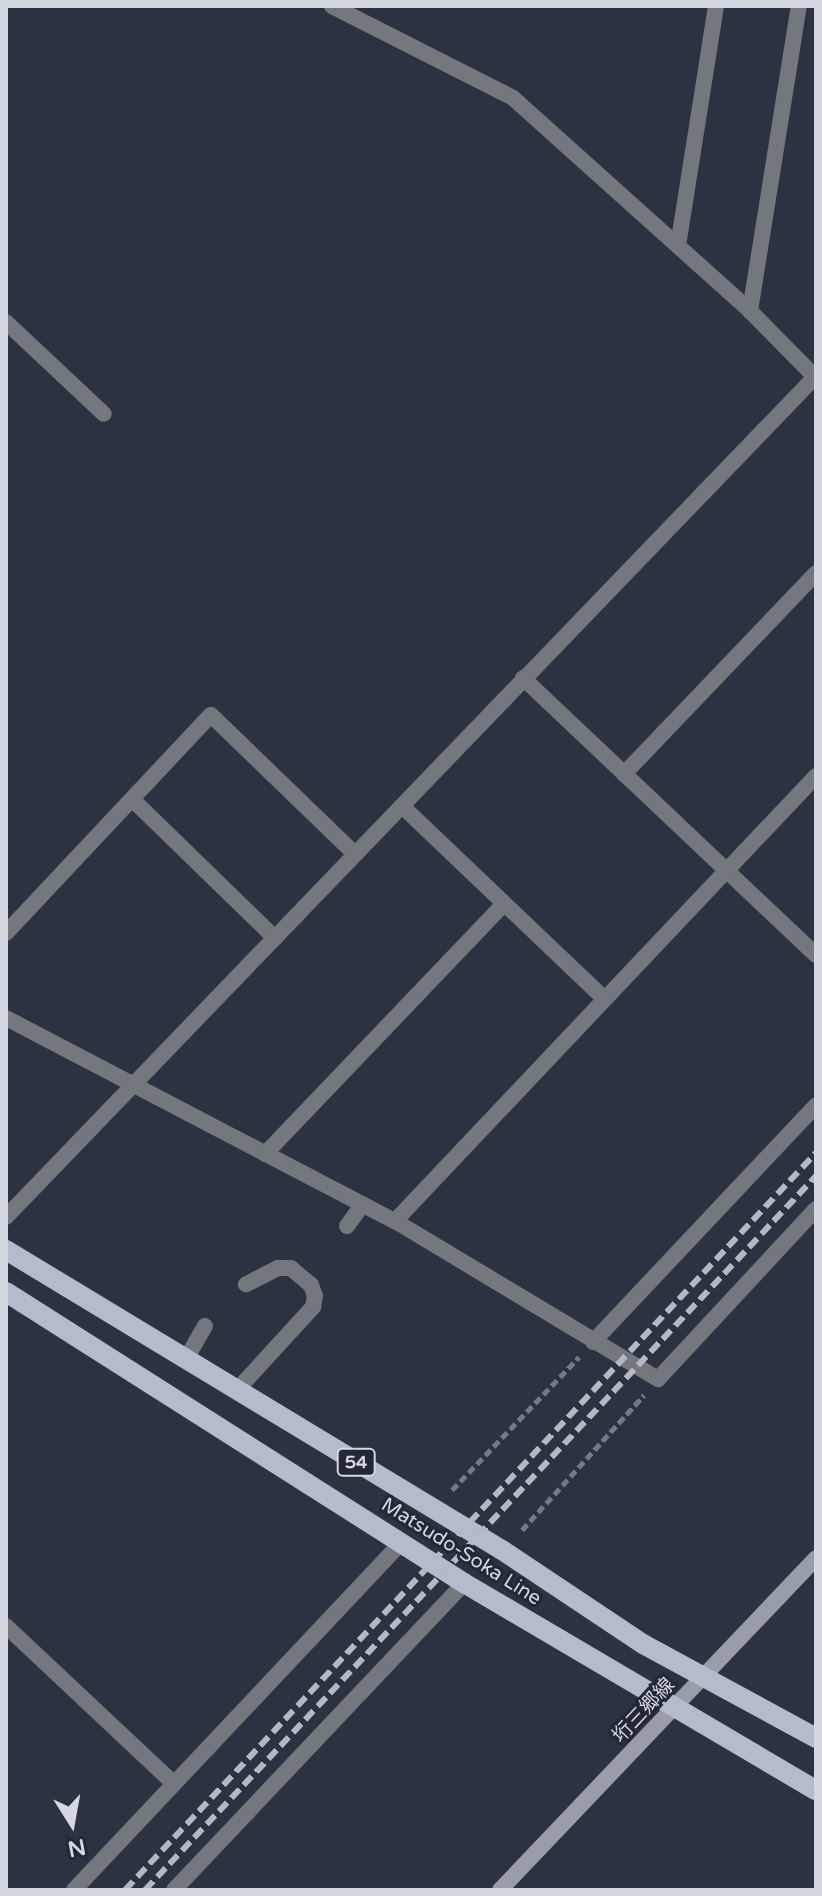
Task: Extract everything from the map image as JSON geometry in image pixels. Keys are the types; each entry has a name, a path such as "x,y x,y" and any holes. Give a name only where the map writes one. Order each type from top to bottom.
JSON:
{"main road":[{"name":"Matsudo-Soka Line","path":"6,1250 502,1550 643,1644 706,1675 816,1738"},
{"name":"Matsudo-Soka Line","path":"6,1292 464,1583 816,1790"}],"street":[{"path":"6,1217 816,377 750,311 513,98 332,6"},
{"path":"678,246 716,6"},
{"path":"750,311 799,6"},
{"path":"6,322 104,414"},
{"path":"624,774 816,573"},
{"path":"523,678 816,955"},
{"path":"6,933 211,715 354,853"},
{"path":"395,1221 816,776"},
{"path":"133,800 275,938"},
{"path":"402,806 605,999"},
{"path":"265,1154 503,905"},
{"path":"6,1018 395,1221 658,1379 816,1209"},
{"path":"593,1342 816,1105"},
{"path":"347,1226 363,1204"},
{"path":"237,1390 313,1307 315,1296 311,1285 291,1268 278,1268 246,1284"},
{"path":"186,1359 205,1326"},
{"path":"74,1890 172,1782 401,1543"},
{"name":"垳三郷線","path":"500,1890 816,1558"},
{"path":"174,1890 464,1583"},
{"path":"6,1626 172,1782"}],"path":[{"path":"452,1490 593,1342"},
{"path":"522,1530 658,1379"}],"railway":[{"path":"125,1890 816,1153"},
{"path":"145,1890 816,1176"}]}
